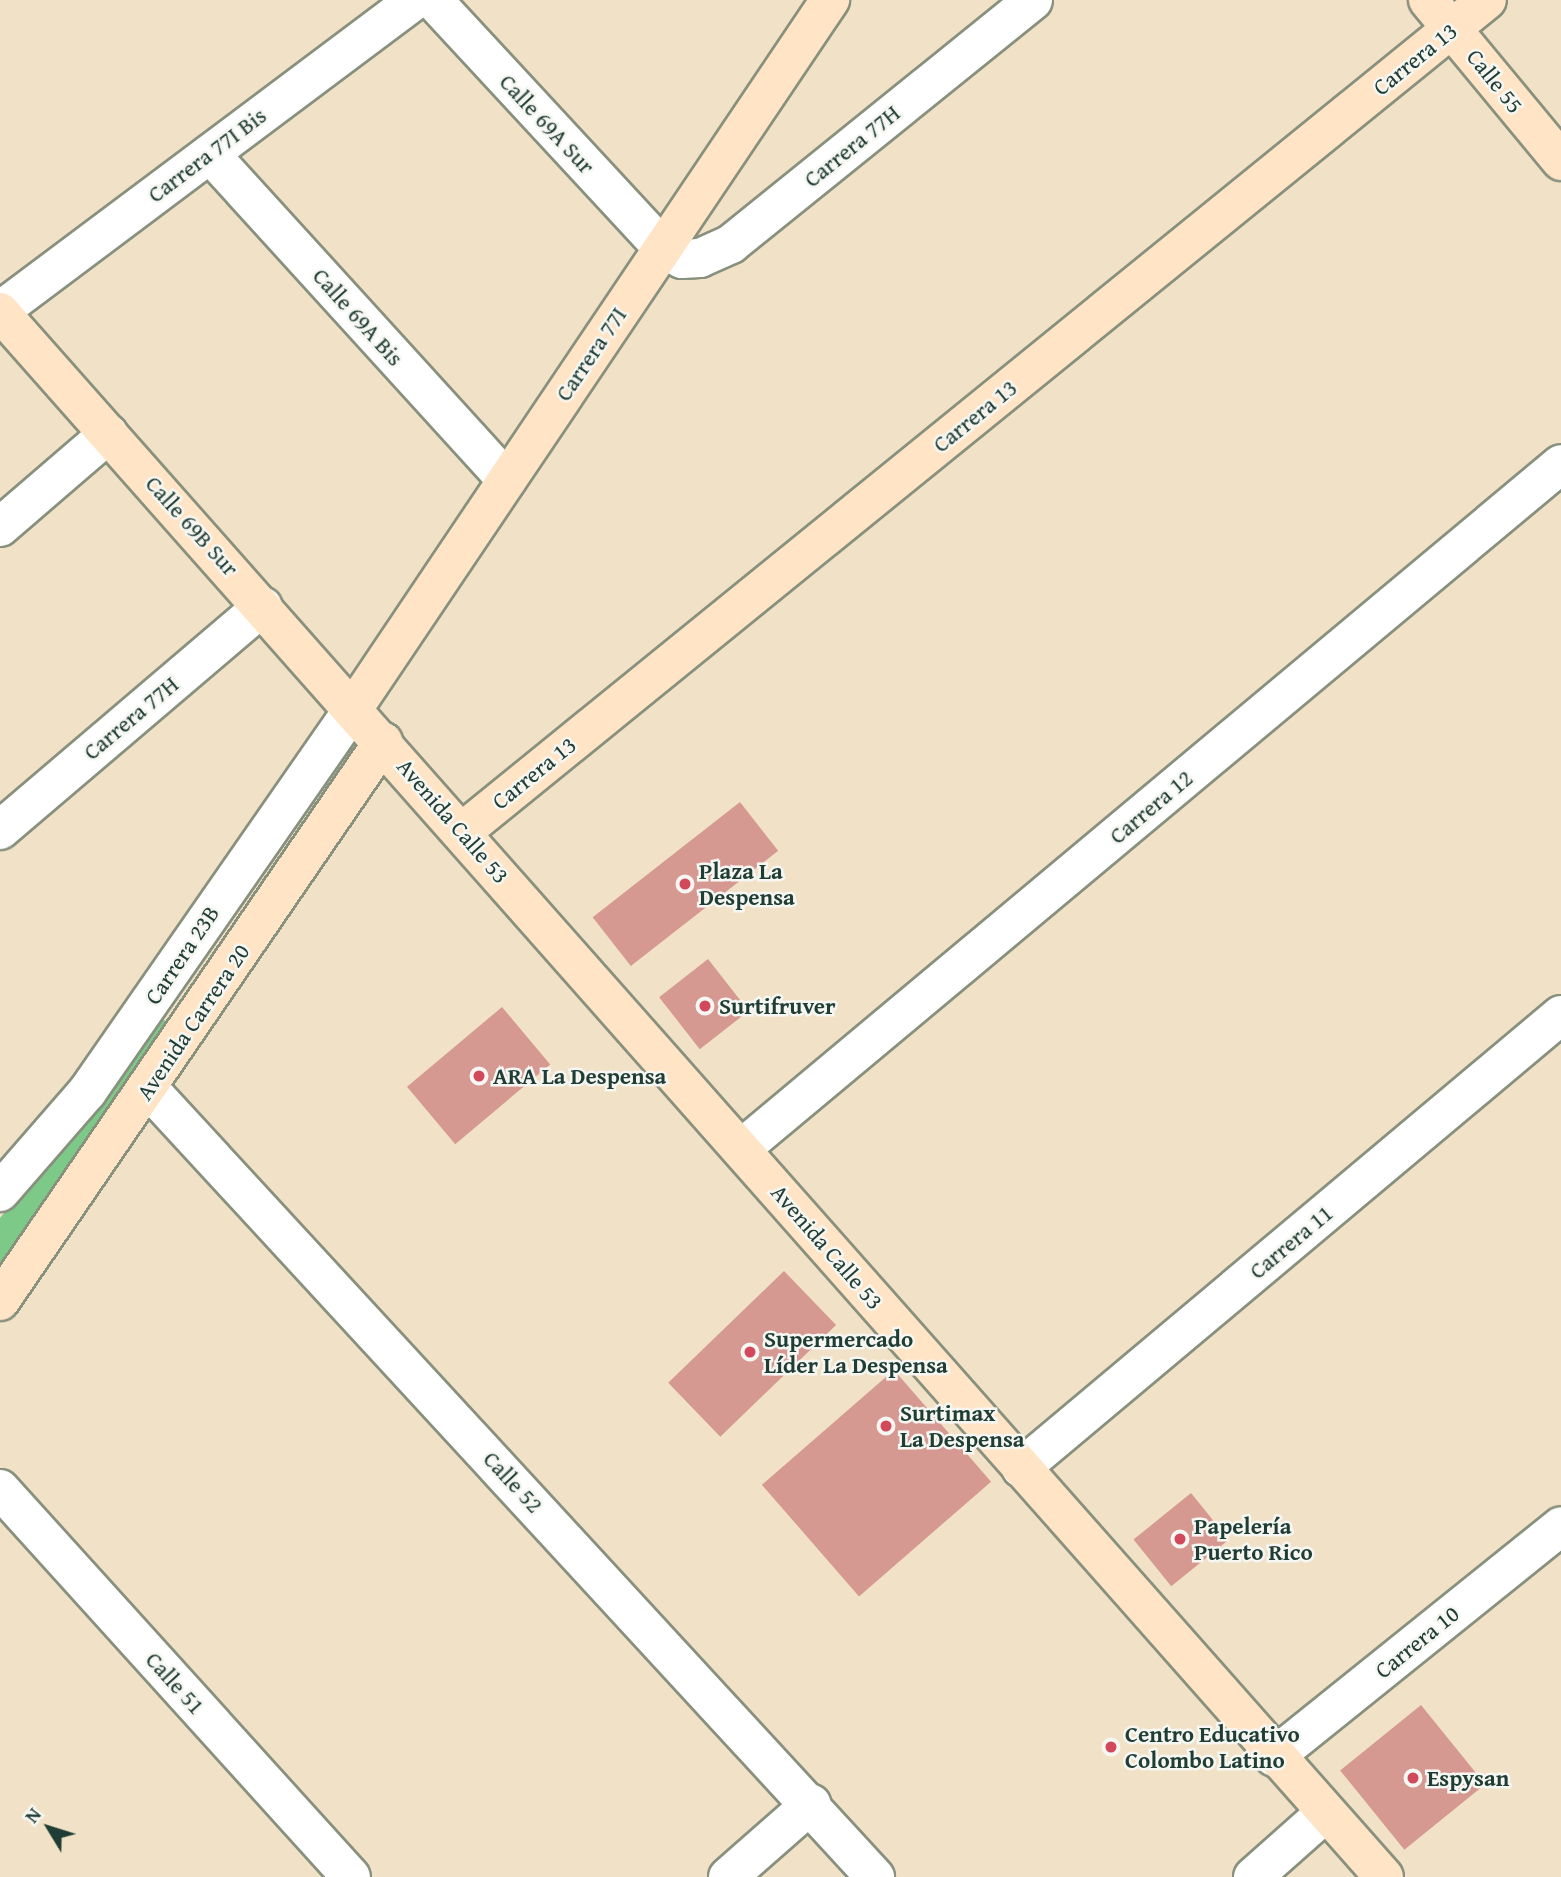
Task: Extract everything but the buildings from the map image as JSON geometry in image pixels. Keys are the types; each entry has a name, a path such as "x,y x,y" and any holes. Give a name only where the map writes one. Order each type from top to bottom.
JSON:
{"street":[{"name":"Carrera 77I Bis","path":"0,311 415,0"},
{"name":"Calle 69A Sur","path":"433,0 662,247"},
{"name":"Carrera 77I","path":"353,709 830,0"},
{"name":"Carrera 77H","path":"662,247 681,259 700,258 731,243 1033,0"},
{"name":"Calle 55","path":"1428,0 1561,161"},
{"name":"Carrera 13","path":"462,832 1487,0"},
{"name":"Calle 69A Bis","path":"210,154 507,480"},
{"name":"Calle 69B Sur","path":"0,311 383,742"},
{"path":"0,527 108,434"},
{"name":"Carrera 12","path":"741,1149 1561,464"},
{"name":"Carrera 77H","path":"0,830 263,606"},
{"name":"Carrera 23B","path":"0,1192 87,1092 353,709"},
{"name":"Avenida Calle 53","path":"383,742 1324,1814 1384,1877"},
{"name":"Avenida Carrera 20","path":"0,1301 149,1088 383,742"},
{"name":"Carrera 11","path":"1021,1468 1561,1015"},
{"name":"Calle 52","path":"149,1088 811,1804 875,1877"},
{"name":"Calle 51","path":"0,1489 351,1877"},
{"name":"Carrera 10","path":"1274,1757 1561,1526"},
{"path":"728,1877 811,1804"},
{"path":"1253,1877 1324,1814"}],"green space":[{"path":"160,1018 174,1025 0,1280 0,1218"}],"place":[{"name":"Plaza La Despensa","path":"685,884"},
{"name":"Surtifruver","path":"705,1006"},
{"name":"ARA La Despensa","path":"479,1076"},
{"name":"Supermercado Líder La Despensa","path":"750,1352"},
{"name":"Surtimax La Despensa","path":"886,1426"},
{"name":"Papelería Puerto Rico","path":"1180,1539"},
{"name":"Centro Educativo Colombo Latino","path":"1111,1747"},
{"name":"Espysan","path":"1413,1778"}]}
